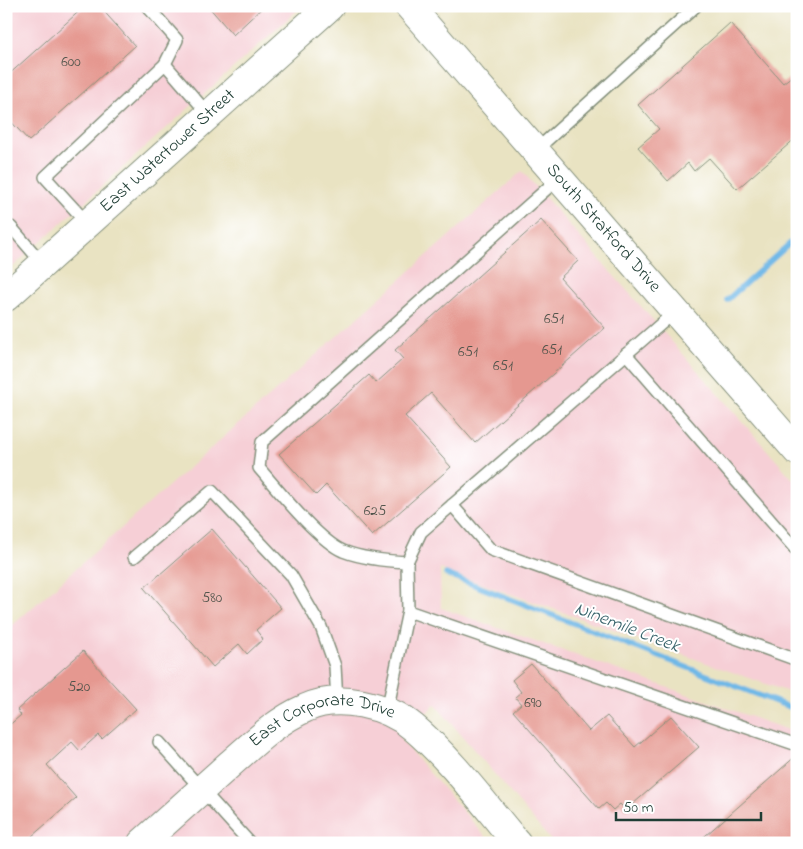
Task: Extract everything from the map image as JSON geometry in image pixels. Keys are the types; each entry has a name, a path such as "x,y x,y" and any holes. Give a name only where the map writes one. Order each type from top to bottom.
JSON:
{"street":[{"name":"East Watertower Street","path":"6,297 330,6"},
{"name":"South Stratford Drive","path":"409,6 797,451"},
{"name":"East Corporate Drive","path":"142,843 274,725 307,707 337,702 358,703 387,711 412,726 434,747 517,843"}],"lane":[{"path":"88,224 45,177 165,64 177,40 147,6"},
{"path":"535,151 696,6"},
{"path":"165,64 209,115"},
{"path":"407,562 375,560 342,550 309,524 259,468 262,442 559,178"},
{"path":"6,231 11,227 43,264"},
{"path":"387,711 408,611 407,562 421,532 676,311"},
{"path":"626,354 797,551"},
{"path":"134,557 212,491 295,583 321,627 335,666 337,702"},
{"path":"452,505 491,550 797,660"},
{"path":"408,611 797,745"},
{"path":"159,742 249,842"}],"shaded area":[{"path":"6,6 302,6 6,273"},
{"path":"522,171 797,484 797,695 440,569 441,608 797,733 797,843 553,843 435,704 401,740 491,843 6,843 6,631"}],"building":[{"path":"85,6 99,6 135,46 29,141 6,116 6,77"},
{"path":"208,6 264,6 233,35"},
{"path":"730,23 783,83 797,72 797,137 737,189 709,158 694,171 688,163 668,181 638,147 659,129 638,105"},
{"path":"541,220 578,261 560,278 605,328 475,443 431,393 405,416 451,467 372,536 326,485 316,495 279,454 369,375 376,383 403,359 395,350"},
{"path":"212,529 281,608 256,630 263,639 247,654 239,644 213,667 144,588"},
{"path":"83,651 136,709 102,739 98,735 80,751 72,742 47,765 76,798 24,843 6,843 6,728 21,715 17,710"},
{"path":"531,664 589,731 607,716 635,747 671,716 699,747 626,810 620,804 613,810 606,803 599,809 513,711 521,704 515,697 521,692 512,680"},
{"path":"797,755 797,843 697,843"}],"waterway":[{"path":"727,300 797,237"},
{"name":"Ninemile Creek","path":"446,574 797,710"}]}
